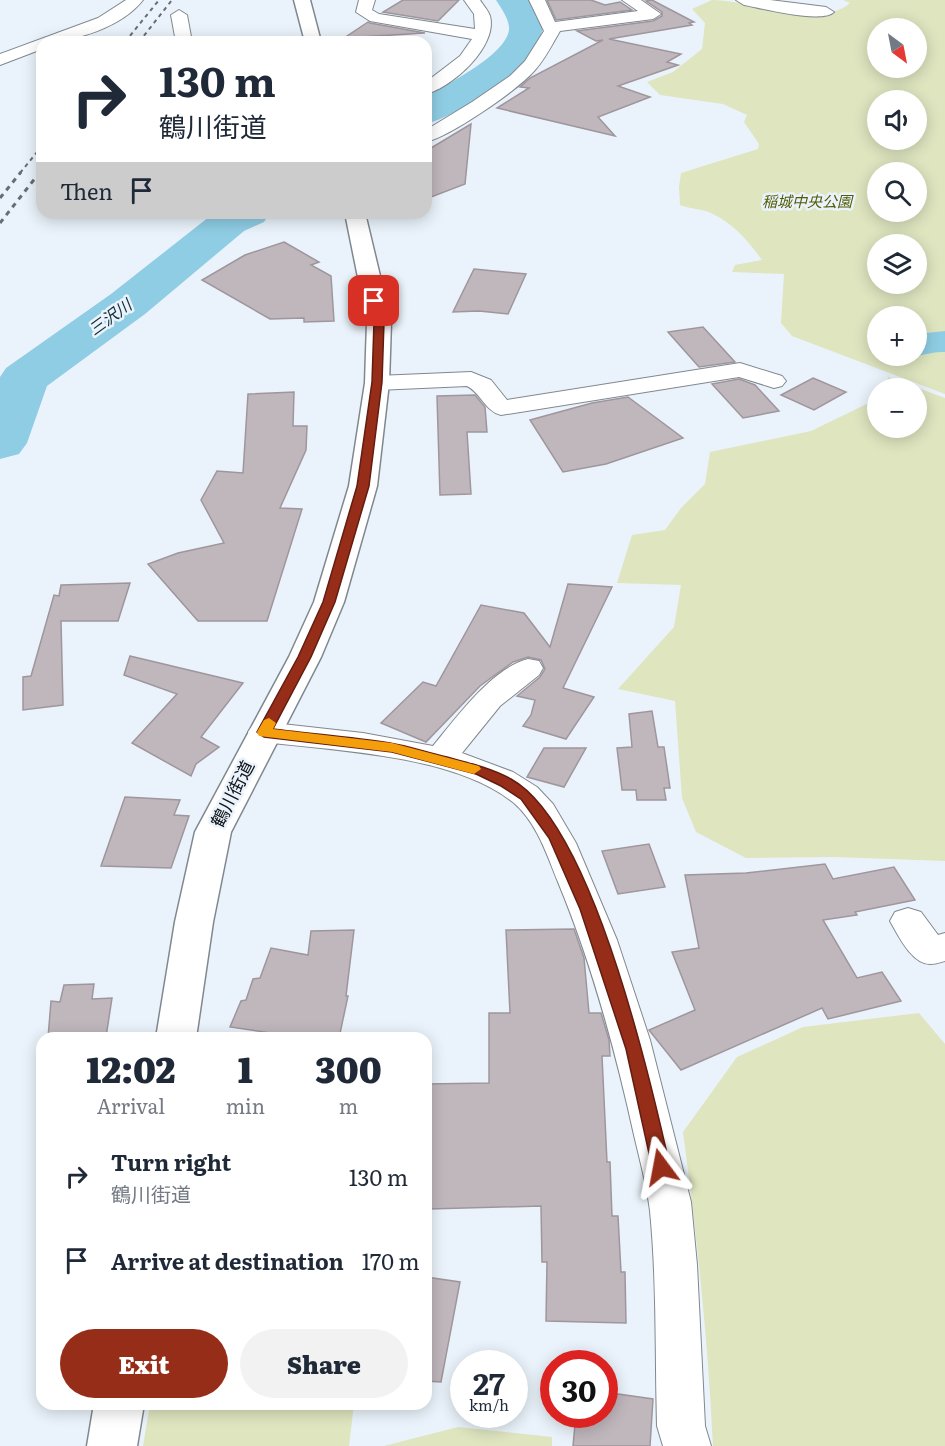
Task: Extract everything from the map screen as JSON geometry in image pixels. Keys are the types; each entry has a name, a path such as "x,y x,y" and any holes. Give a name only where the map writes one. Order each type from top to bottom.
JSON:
{"main road":[{"path":"302,0 311,36"},
{"name":"鶴川街道","path":"177,1032 194,922 213,832 305,657 329,602 363,486 377,382 379,322 356,219"},
{"path":"112,1446 118,1410"}],"street":[{"path":"64,36 95,27 126,9 135,0"},
{"path":"367,0 364,12 375,18 480,36"},
{"path":"432,85 464,62 475,47 480,36 482,16 472,0"},
{"path":"432,133 490,98 533,63 541,45 552,31 537,0"},
{"path":"551,27 653,14 630,0"},
{"path":"744,0 806,11 826,12"},
{"path":"178,15 183,36"},
{"path":"0,60 36,45"},
{"path":"377,382 471,379 483,385 501,408 740,370 774,381"},
{"path":"440,759 489,699 528,668"},
{"path":"264,732 392,748 481,771 526,795 557,838 588,909 635,1049 670,1209 681,1426 687,1446"},
{"path":"908,921 930,951 945,947"}],"green space":[{"name":"稲城中央公園","path":"712,0 784,12 821,14 837,11 850,3 843,0 945,0 945,394 927,387 927,378 903,378 871,366 927,366 927,306 867,306 867,364 792,336 781,323 784,274 732,272 735,265 762,260 740,234 721,218 705,211 680,205 681,173 758,149 759,144 744,122 747,115 723,104 660,95 647,82 673,72 702,49 705,23 692,9"},
{"path":"927,391 945,398 945,861 835,857 746,858 696,832 682,798 675,701 618,689 674,627 681,585 617,583 632,535 665,530 681,508 705,484 710,452 811,431 867,404 867,438 927,438"},
{"path":"919,1013 945,1044 945,1446 713,1446 701,1289 683,1132 737,1057 803,1027"},
{"path":"149,1410 353,1410 349,1446 143,1446"},
{"path":"454,1428 552,1437 552,1446 384,1446"}],"water":[{"path":"945,331 945,352 927,354 927,333"}],"building":[{"path":"403,0 459,0 438,21 383,12"},
{"path":"547,0 591,0 605,5 620,2 632,10 556,20"},
{"path":"652,0 694,22 689,23 692,25 609,39 681,54 667,62 678,65 618,86 650,97 598,117 615,136 497,108 529,88 520,87 530,78 603,40 596,41 577,31 653,21 662,16 662,12 646,1"},
{"path":"368,22 425,33 376,36 347,36"},
{"path":"471,124 465,184 432,197 432,147"},
{"path":"284,242 319,262 311,265 331,276 334,321 304,322 304,318 270,319 202,280 245,255"},
{"path":"474,269 526,274 508,314 479,311 453,312"},
{"path":"703,327 735,362 699,367 668,332"},
{"path":"813,378 846,392 814,410 781,395"},
{"path":"739,379 755,385 779,411 743,418 712,384"},
{"path":"294,392 293,426 307,426 306,450 280,508 302,509 267,621 198,621 148,564 178,553 224,543 201,500 217,471 243,473 248,394"},
{"path":"475,395 485,407 487,432 467,432 471,494 440,495 437,396"},
{"path":"628,397 683,438 606,464 563,472 530,420 592,403"},
{"path":"130,583 118,621 61,621 63,705 23,710 23,677 31,676 54,595 59,596 61,585"},
{"path":"568,584 612,587 563,688 594,697 566,739 523,726 531,715 535,700 517,696 540,677 545,669 541,660 528,657 513,662 480,686 426,742 381,723 423,682 436,686 481,605 524,613 550,647"},
{"path":"130,656 243,683 201,737 219,747 196,764 191,776 132,743 177,694 124,675"},
{"path":"652,711 658,747 664,747 670,788 664,788 666,800 637,800 636,790 622,790 617,748 632,747 629,714"},
{"path":"544,748 586,748 564,787 527,777"},
{"path":"125,797 180,800 174,815 189,816 171,868 101,866"},
{"path":"649,844 665,887 618,894 602,851"},
{"path":"825,864 833,879 894,867 915,900 855,912 857,915 823,920 857,978 882,972 901,1001 828,1019 822,1008 681,1070 649,1030 695,1010 672,952 699,948 685,875 746,873"},
{"path":"574,929 584,958 589,1013 601,1013 609,1040 610,1056 602,1056 607,1162 610,1162 612,1216 618,1216 621,1272 625,1272 626,1323 546,1321 547,1262 542,1262 541,1206 432,1209 432,1084 489,1083 489,1013 510,1013 506,930"},
{"path":"354,930 346,996 348,996 340,1032 264,1032 230,1027 241,1001 246,1000 253,979 260,978 271,948 308,955 311,931"},
{"path":"94,984 92,999 112,998 107,1032 48,1032 51,1001 60,1002 64,985"},
{"path":"432,1278 460,1282 441,1382 432,1381"},
{"path":"618,1394 653,1399 650,1446 573,1446 575,1428 618,1428"}],"waterway":[{"name":"三沢川","path":"432,109 487,75 519,50 526,28 516,3 512,0"},
{"name":"三沢川","path":"0,443 24,379 128,304 236,219"}],"railway":[{"path":"130,36 159,0"},
{"path":"144,36 172,0"},
{"path":"20,173 36,153"},
{"path":"0,198 21,172"},
{"path":"0,223 36,177"}],"slow traffic":[{"path":"269,723 264,732 392,748 474,769"}],"route":[{"path":"374,301 379,322 377,382 363,486 329,602 305,657 264,732 392,748 440,759 481,771 526,795 557,838 588,909 635,1049 661,1167"}]}
